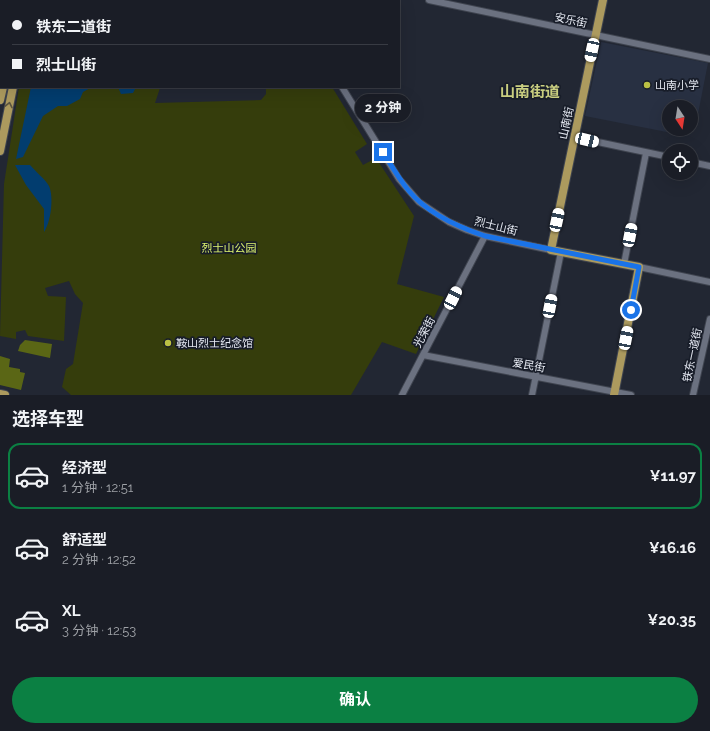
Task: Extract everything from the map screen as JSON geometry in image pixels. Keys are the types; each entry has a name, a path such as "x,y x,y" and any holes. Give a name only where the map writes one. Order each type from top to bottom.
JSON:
{"main road":[{"name":"山南街","path":"551,250 602,0"},
{"path":"0,100 3,88"},
{"path":"0,151 13,88"},
{"name":"烈士山街","path":"551,250 639,267"},
{"path":"615,393 639,267"},
{"path":"0,394 5,395"}],"street":[{"name":"安乐街","path":"429,0 710,58"},
{"name":"烈士山街","path":"343,88 399,178 419,202 449,222 485,236 551,250"},
{"path":"574,137 662,156"},
{"path":"624,264 646,153"},
{"path":"698,163 710,166"},
{"name":"光荣街","path":"402,395 485,236"},
{"path":"532,395 561,252"},
{"name":"烈士山街","path":"639,267 710,282"},
{"name":"铁东一道街","path":"693,395 710,318"},
{"name":"爱民街","path":"423,354 630,395"}],"shaded area":[{"name":"山南小学","path":"601,42 708,63 698,114 698,100 662,100 662,131 585,116"}],"green space":[{"name":"烈士山公园","path":"19,88 160,88 155,103 261,100 266,94 266,88 333,88 367,144 355,152 363,165 376,158 414,216 397,284 444,297 416,354 382,342 351,395 71,395 62,387 66,369 73,364 83,303 75,294 69,281 45,288 48,296 66,297 64,341 28,336 25,330 16,332 16,339 0,336 4,184"},
{"path":"25,340 52,344 50,358 18,351 20,345"},
{"path":"0,356 10,359 9,367 20,369 20,372 25,373 21,390 0,385"}],"water":[{"path":"31,88 90,88 83,92 80,99 67,106 58,106 43,116 23,157 16,159"},
{"path":"118,88 136,88 133,93 121,94"},
{"path":"15,165 30,165 49,186 51,191 51,209 44,232 44,209 26,185"}],"place":[{"name":"山南小学","path":"647,85"},
{"name":"鞍山烈士纪念馆","path":"168,343"}],"district":[{"name":"山南街道","path":"530,92"}],"route":[{"path":"383,152 408,191 419,202 449,222 485,236 639,267 631,310"}]}
